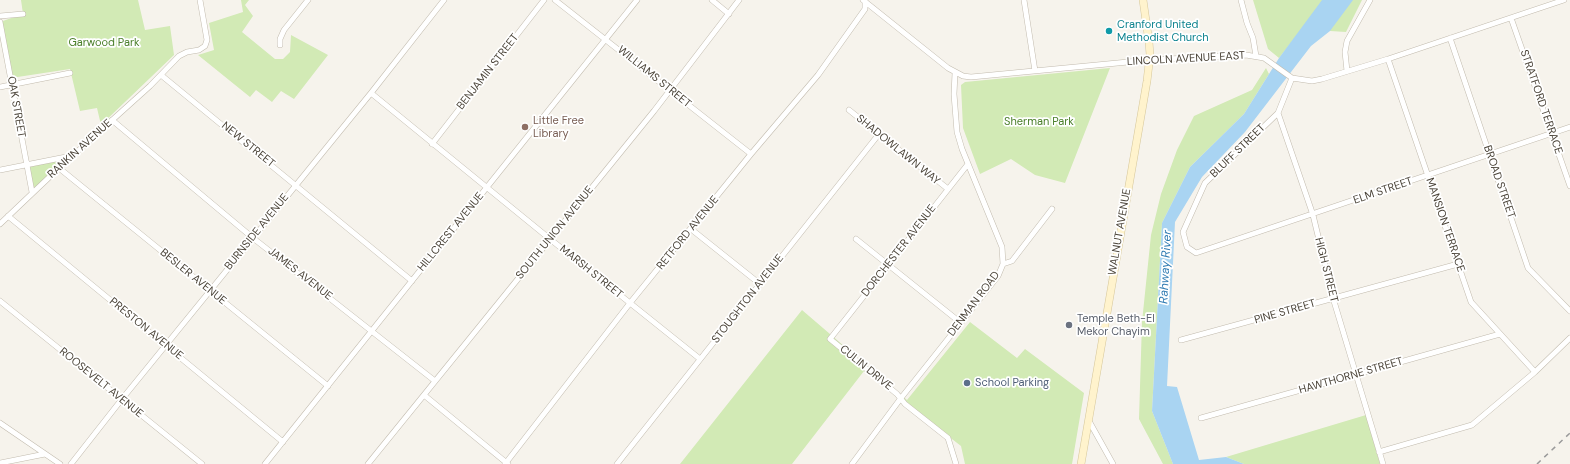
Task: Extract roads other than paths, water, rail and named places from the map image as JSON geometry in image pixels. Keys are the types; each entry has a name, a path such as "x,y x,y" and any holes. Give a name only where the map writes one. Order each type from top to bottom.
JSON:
{"street":[{"path":"161,75 179,56 202,48 207,44 207,34 200,0"},
{"path":"280,45 280,39 284,30 308,0"},
{"name":"BURNSIDE AVENUE","path":"71,464 122,399 371,93 444,0"},
{"name":"BENJAMIN STREET","path":"432,144 544,0"},
{"name":"WILLIAMS STREET","path":"555,0 607,39 751,154"},
{"name":"HILLCREST AVENUE","path":"265,464 637,0"},
{"path":"712,0 729,14"},
{"name":"SOUTH UNION AVENUE","path":"368,464 670,90 739,0"},
{"path":"1024,0 1035,71"},
{"name":"WALNUT AVENUE","path":"1081,464 1149,60 1148,30 1143,0"},
{"path":"1241,0 1247,23 1254,38 1256,56"},
{"path":"1347,71 1345,52 1347,41 1370,0"},
{"name":"LINCOLN AVENUE EAST","path":"865,1 955,73 963,76 971,77 1149,60 1256,56 1272,62 1291,77 1312,81 1388,59 1564,0"},
{"name":"RETFORD AVENUE","path":"507,463 630,303 751,154 818,75 865,9 865,1"},
{"path":"0,16 23,14"},
{"name":"STRATFORD TERRACE","path":"1511,18 1570,186"},
{"name":"OAK STREET","path":"0,22 32,192"},
{"name":"BROAD STREET","path":"1450,38 1528,268 1570,311"},
{"name":"MANSION TERRACE","path":"1388,59 1471,302 1535,372"},
{"path":"0,87 70,73"},
{"name":"DENMAN ROAD","path":"852,464 901,398 998,276 1003,264 1002,247 968,164 959,137 955,116 955,73"},
{"name":"RANKIN AVENUE","path":"0,224 32,192 161,75"},
{"name":"NEW STREET","path":"161,75 412,280"},
{"path":"1278,113 1291,77"},
{"name":"MARSH STREET","path":"371,93 432,144 700,359"},
{"name":"SHADOWLAWN WAY","path":"849,110 948,189"},
{"name":"HIGH STREET","path":"1278,113 1313,215 1333,298 1383,464"},
{"name":"BLUFF STREET","path":"1196,253 1187,247 1182,232 1205,183 1278,113"},
{"name":"JAMES AVENUE","path":"112,120 253,238 435,381"},
{"name":"ELM STREET","path":"1196,253 1313,215 1570,127"},
{"name":"STOUGHTON AVENUE","path":"617,464 879,134"},
{"path":"0,170 72,156"},
{"name":"DORCHESTER AVENUE","path":"830,339 968,164"},
{"name":"BESLER AVENUE","path":"59,168 328,386"},
{"path":"1003,264 1012,261 1052,209"},
{"name":"PRESTON AVENUE","path":"8,216 283,442"},
{"path":"691,229 760,284"},
{"path":"856,239 961,323"},
{"name":"PINE STREET","path":"1181,340 1458,264"},
{"name":"ROOSEVELT AVENUE","path":"0,301 202,464"},
{"name":"HAWTHORNE STREET","path":"1201,418 1500,334"},
{"path":"1379,452 1472,425 1535,372 1570,338"},
{"name":"CULIN DRIVE","path":"830,339 897,394 905,404 948,438 956,464"},
{"path":"424,395 507,463"},
{"path":"1088,420 1113,464"},
{"path":"0,423 60,464"},
{"path":"0,463 45,454"}],"water":[{"name":"Rahway River","path":"1322,0 1353,0 1330,31 1311,46 1245,132 1202,177 1175,222 1167,386 1177,387 1199,460 1226,457 1244,464 1173,464 1152,411 1162,223 1190,167 1244,114 1279,58"}],"railway":[{"path":"1537,464 1570,433"}],"place":[{"name":"Cranford United Methodist Church","path":"1109,31"},
{"name":"Little Free Library","path":"525,127"},
{"name":"Temple Beth-El Mekor Chayim","path":"1069,325"},
{"name":"School Parking","path":"967,383"}],"park label":[{"name":"Garwood Park","path":"104,43"},
{"name":"Sherman Park","path":"1039,122"}]}
